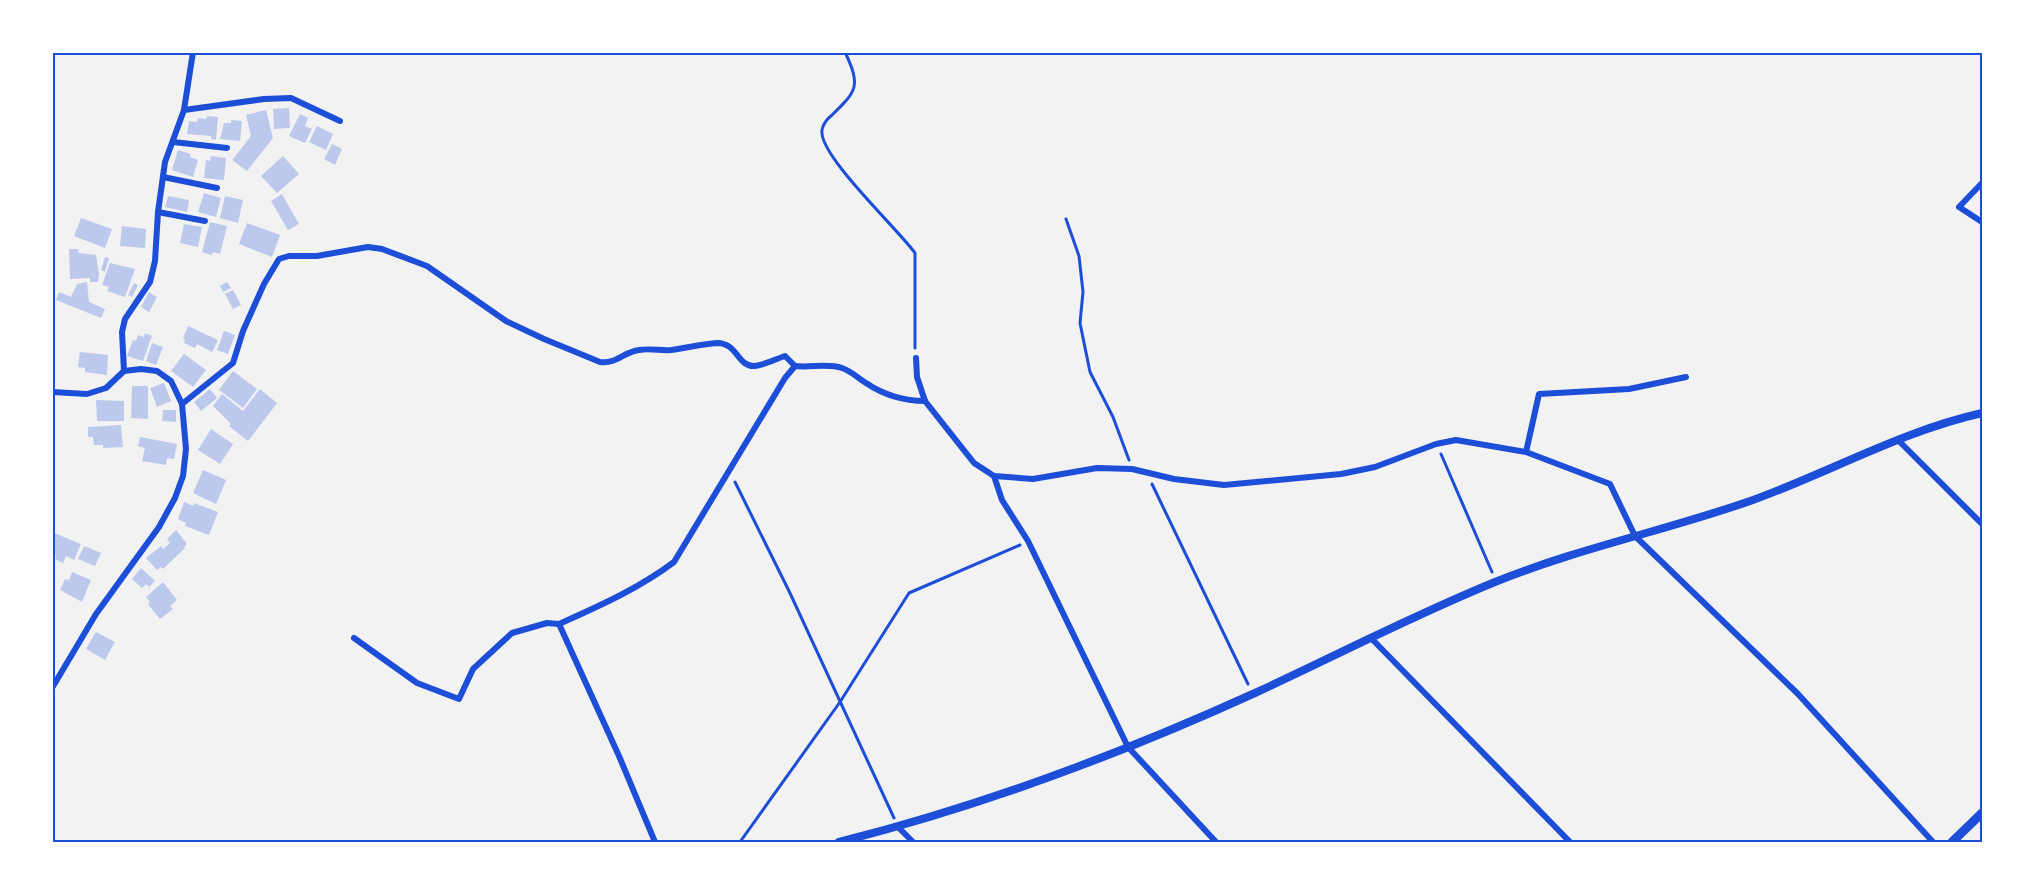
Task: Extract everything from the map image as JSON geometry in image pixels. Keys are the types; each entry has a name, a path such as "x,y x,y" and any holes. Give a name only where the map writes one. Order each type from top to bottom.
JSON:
{"main road":[{"path":"1952,843 1983,813"}],"street":[{"path":"124,371 122,332 125,319 150,282 155,261 158,212 165,162 184,110 193,52"},
{"path":"184,110 264,99 291,98 340,121"},
{"path":"173,142 227,148"},
{"path":"163,177 217,188"},
{"path":"1983,183 1959,207 1983,222"},
{"path":"158,212 205,221"},
{"path":"182,404 233,363 243,331 264,284 279,259 289,256 317,256 368,247 382,249 427,266 506,321 600,362 610,363 629,352 640,350 668,350 718,343 727,345 744,363 753,366 786,356 795,366 843,368 868,385 889,395 925,400"},
{"path":"916,358 917,377 925,400 974,463 994,476 1033,479 1096,468 1132,469 1174,479 1224,485 1341,474 1376,467 1436,444 1456,440 1526,452 1610,484 1635,537 1798,694 1934,843"},
{"path":"354,638 417,683 459,699 473,669 512,633 547,623 559,624 619,597 674,562 785,378 795,366"},
{"path":"52,392 87,394 106,388 124,371 141,369 157,371 171,381 182,404 186,449 183,476 175,498 159,527 96,614 52,688"},
{"path":"1526,452 1539,394 1629,389 1686,377"},
{"path":"839,843 993,797 1128,747 1252,694 1496,582 1725,510 1789,487 1898,440 1941,424 1983,413"},
{"path":"1898,440 1983,524"},
{"path":"994,476 1002,500 1028,541 1128,747 1216,843"},
{"path":"559,624 619,756 655,843"},
{"path":"1371,638 1570,843"},
{"path":"898,827 913,843"}],"path":[{"path":"845,52 855,80 854,93 826,121 821,131 824,141 843,170 915,253 916,358"},
{"path":"1066,219 1079,256 1083,292 1080,323 1090,372 1113,417 1132,469"},
{"path":"1436,444 1496,582"},
{"path":"729,471 898,827"},
{"path":"1146,472 1252,694"},
{"path":"740,843 840,702 909,593 1028,541"}],"building":[{"path":"289,108 290,128 274,129 273,109"},
{"path":"266,110 273,138 247,171 232,160 251,136 246,115"},
{"path":"300,114 308,118 305,126 312,129 305,143 289,136"},
{"path":"207,116 218,117 216,140 211,139 211,136 187,134 189,121 197,122 198,118 206,119"},
{"path":"231,120 242,121 240,141 220,139 224,123 231,123"},
{"path":"317,126 333,134 326,150 309,142"},
{"path":"332,144 342,149 335,165 324,159"},
{"path":"178,150 191,154 190,157 198,160 193,177 172,170"},
{"path":"211,156 226,158 224,180 204,178 206,160 210,161"},
{"path":"283,156 299,174 277,193 261,176"},
{"path":"204,193 221,198 216,217 198,212"},
{"path":"282,194 299,224 288,230 271,201"},
{"path":"168,196 189,200 187,212 165,207"},
{"path":"225,196 243,200 238,223 220,218"},
{"path":"81,218 112,229 105,248 74,236"},
{"path":"210,222 227,226 220,254 213,252 212,255 202,252"},
{"path":"247,223 280,235 272,257 239,244"},
{"path":"184,224 202,227 198,247 180,243"},
{"path":"122,226 146,229 145,248 120,246"},
{"path":"69,249 78,249 79,253 96,255 98,282 90,282 90,278 70,279"},
{"path":"105,257 109,258 105,272 101,270"},
{"path":"110,263 135,269 125,297 107,291 109,287 102,285"},
{"path":"87,282 89,302 105,309 101,318 56,300 59,292 71,297 77,284"},
{"path":"227,282 231,288 223,292 220,286"},
{"path":"134,283 138,285 132,297 128,295"},
{"path":"233,290 241,305 233,309 225,294"},
{"path":"149,292 157,297 149,312 141,307"},
{"path":"188,326 218,340 212,352 197,344 195,348 184,343 183,338"},
{"path":"224,331 235,335 228,354 217,350"},
{"path":"145,333 152,336 143,361 127,356 133,340 136,341 138,335 144,337"},
{"path":"152,343 163,347 156,365 146,361"},
{"path":"80,352 108,355 107,375 85,372 85,368 78,367"},
{"path":"184,354 206,370 193,387 171,371"},
{"path":"233,371 257,389 243,408 219,390"},
{"path":"164,383 171,401 157,407 150,388"},
{"path":"132,386 148,386 148,419 131,418"},
{"path":"210,389 217,398 201,411 194,402"},
{"path":"260,389 277,403 248,441 229,426 231,424 213,406 222,394 243,411"},
{"path":"96,400 124,401 124,421 97,421"},
{"path":"163,410 176,410 176,422 162,421"},
{"path":"121,425 123,447 103,448 103,445 94,445 93,437 88,437 88,427"},
{"path":"211,429 233,444 220,464 198,450"},
{"path":"140,437 177,444 174,459 167,458 166,465 142,461 145,448 138,446"},
{"path":"203,470 226,480 216,504 193,493"},
{"path":"184,502 193,506 194,503 218,512 209,535 185,526 186,523 178,519"},
{"path":"176,530 187,544 163,569 161,567 157,570 146,558 161,546 163,549 170,543 167,539"},
{"path":"52,532 81,544 74,560 66,556 63,563 55,559 56,555 52,554"},
{"path":"84,546 101,553 95,566 78,559"},
{"path":"141,568 155,581 149,587 146,584 142,588 132,579"},
{"path":"72,572 91,580 82,602 60,590 65,579 69,580"},
{"path":"163,582 177,600 170,606 173,609 160,619 148,604 150,602 146,597"},
{"path":"96,632 115,642 105,660 86,649"}]}
